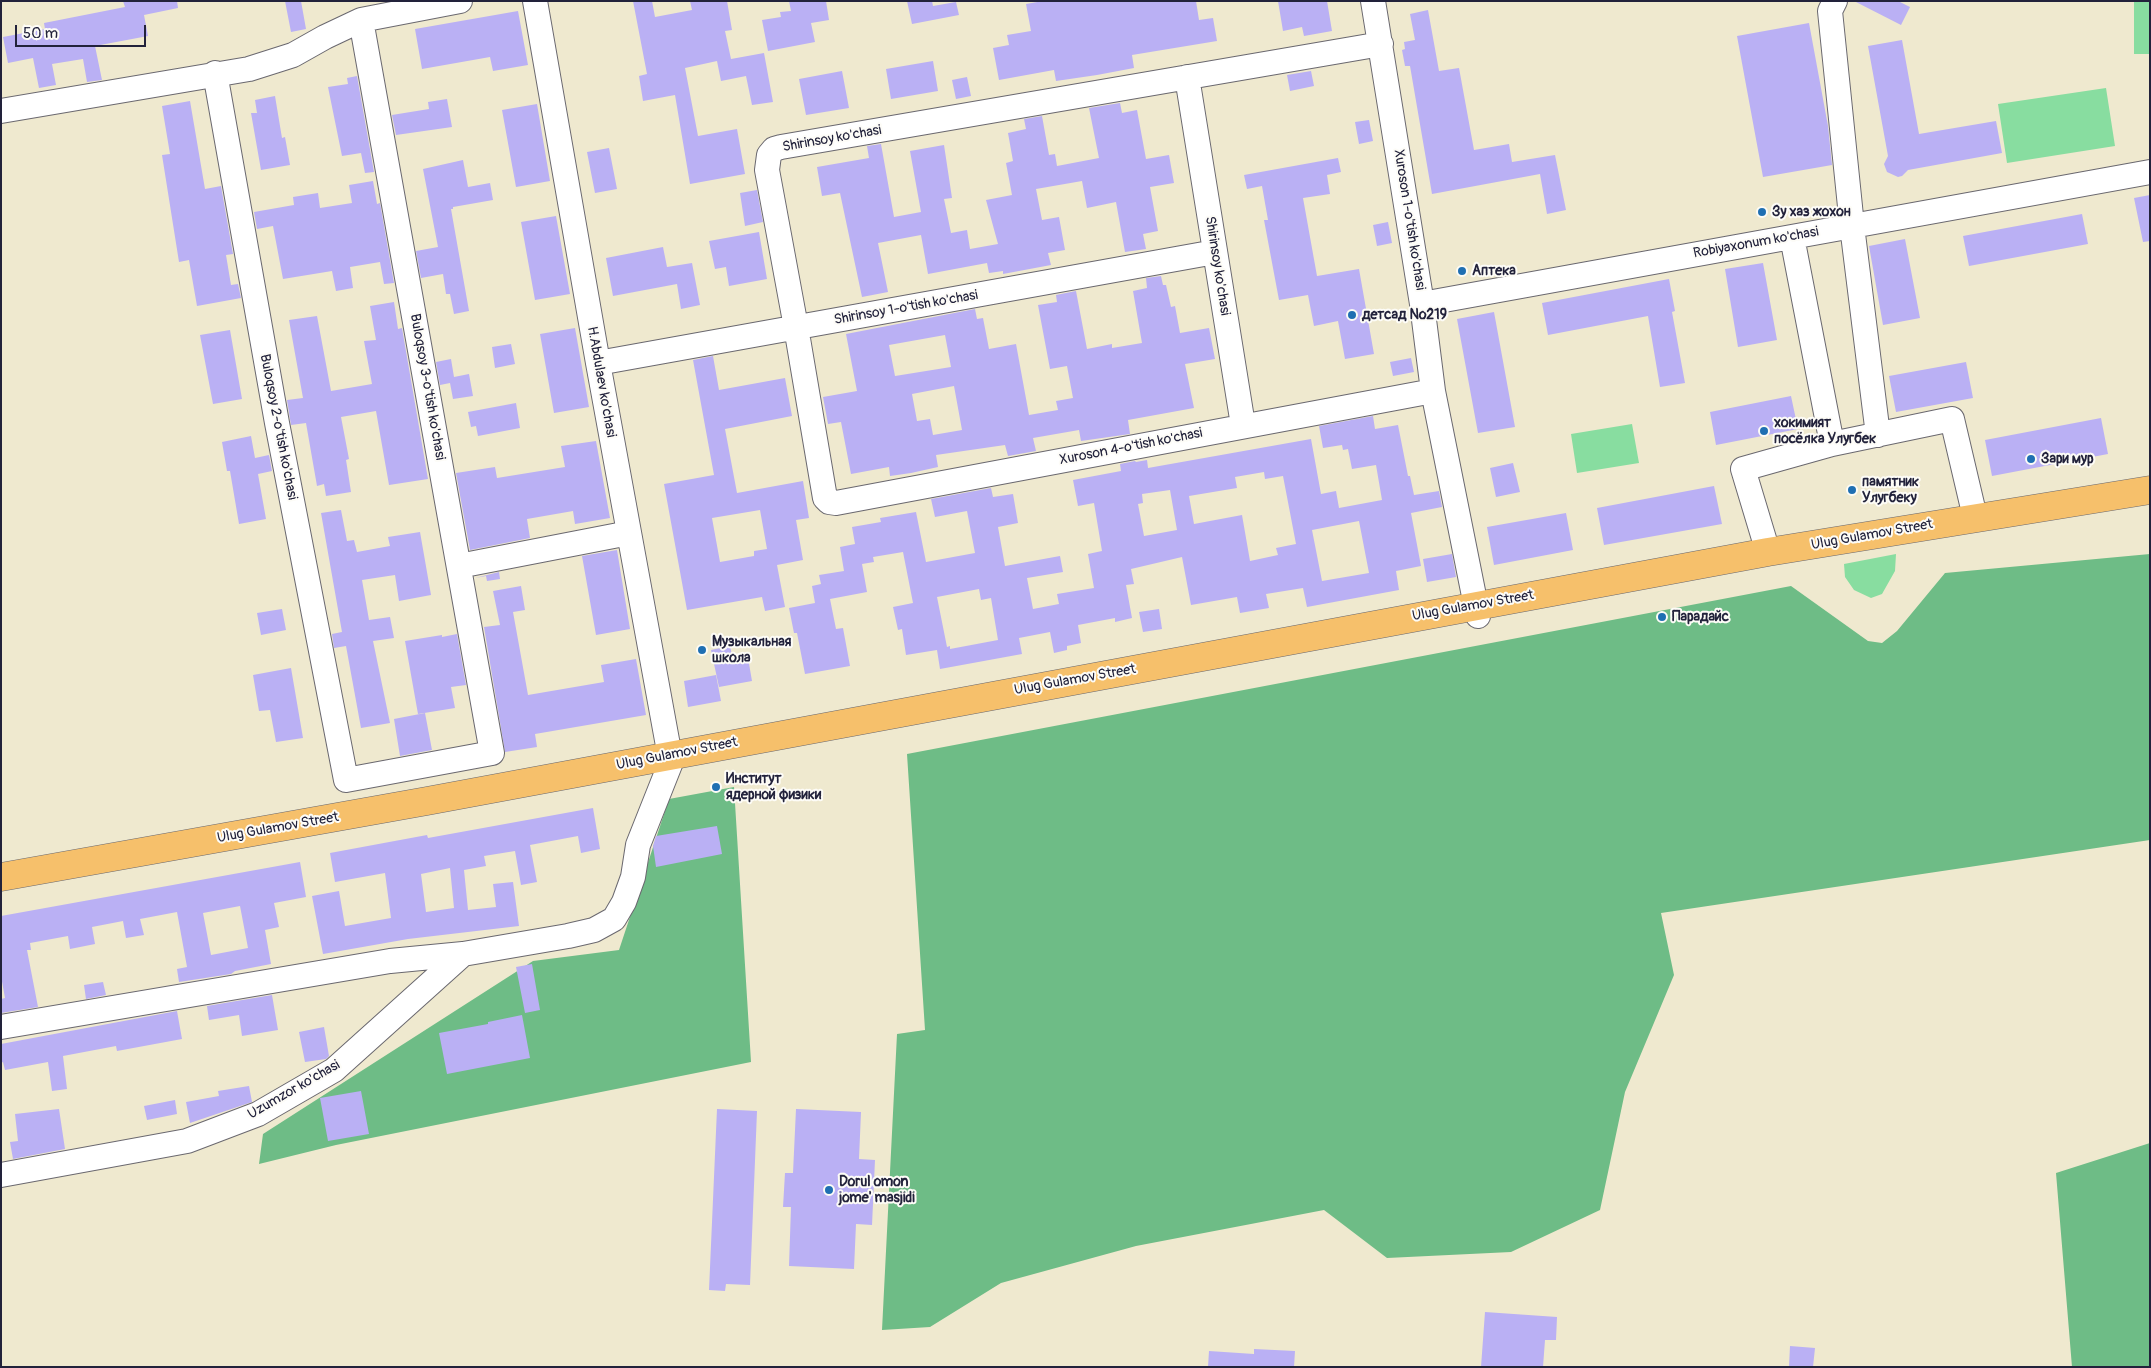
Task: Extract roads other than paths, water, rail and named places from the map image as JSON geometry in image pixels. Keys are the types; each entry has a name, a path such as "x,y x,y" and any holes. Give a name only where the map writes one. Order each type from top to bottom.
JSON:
{"main road":[{"name":"Ulug Gulamov Street","path":"1476,611 1768,552 2150,490"},
{"name":"Ulug Gulamov Street","path":"1,885 671,758 1476,611 1786,558 2150,502"},
{"name":"Ulug Gulamov Street","path":"1,877 427,805"}],"street":[{"path":"1,112 215,73 250,69 292,55 361,20 460,1"},
{"name":"H.Abdulaev ko'chasi","path":"535,1 598,363 671,758"},
{"name":"Хuroson 1-o'tish ko'chasi","path":"1373,1 1422,304 1433,391 1476,611"},
{"path":"1835,1 1830,11 1852,226 1878,435"},
{"name":"Buloqsoy 3-o'tish ko'chasi","path":"361,20 492,753 421,767"},
{"name":"Shirinsoy ko'chasi","path":"829,502 825,498 767,170 770,155 774,149 1381,44"},
{"name":"Buloqsoy 2-o'tish ko'chasi","path":"215,73 277,423 346,780 421,767"},
{"name":"Shirinsoy ko'chasi","path":"1187,77 1243,425"},
{"name":"Robiyaxonum ko'chasi","path":"1422,304 2150,172"},
{"path":"1792,237 1832,444"},
{"name":"Shirinsoy 1-o'tish ko'chasi","path":"598,363 1215,252"},
{"name":"Xuroson 4-o'tish ko'chasi","path":"829,502 836,503 1243,425 1433,391"},
{"path":"1768,552 1743,469 1832,444 1952,419 1975,517"},
{"path":"458,566 629,534"},
{"path":"1,1027 390,961 463,954 594,930 614,919 629,889 638,845 671,758"},
{"path":"421,767 427,805"},
{"name":"Uzumzor ko'chasi","path":"1,1175 187,1140 258,1114 334,1070 463,954"}],"place":[{"name":"Зу хаз жохон","path":"1762,212"},
{"name":"Аптека","path":"1462,271"},
{"name":"детсад №219","path":"1352,315"},
{"name":"хокимият посёлка Улугбек","path":"1764,431"},
{"name":"Зари мур","path":"2031,459"},
{"name":"памятник Улугбеку","path":"1852,490"},
{"name":"Парадайс","path":"1662,617"},
{"name":"Музыкальная школа","path":"702,650"},
{"name":"Институт ядерной физики","path":"716,787"},
{"name":"Dorul omon jome' masjidi","path":"829,1190"}]}
